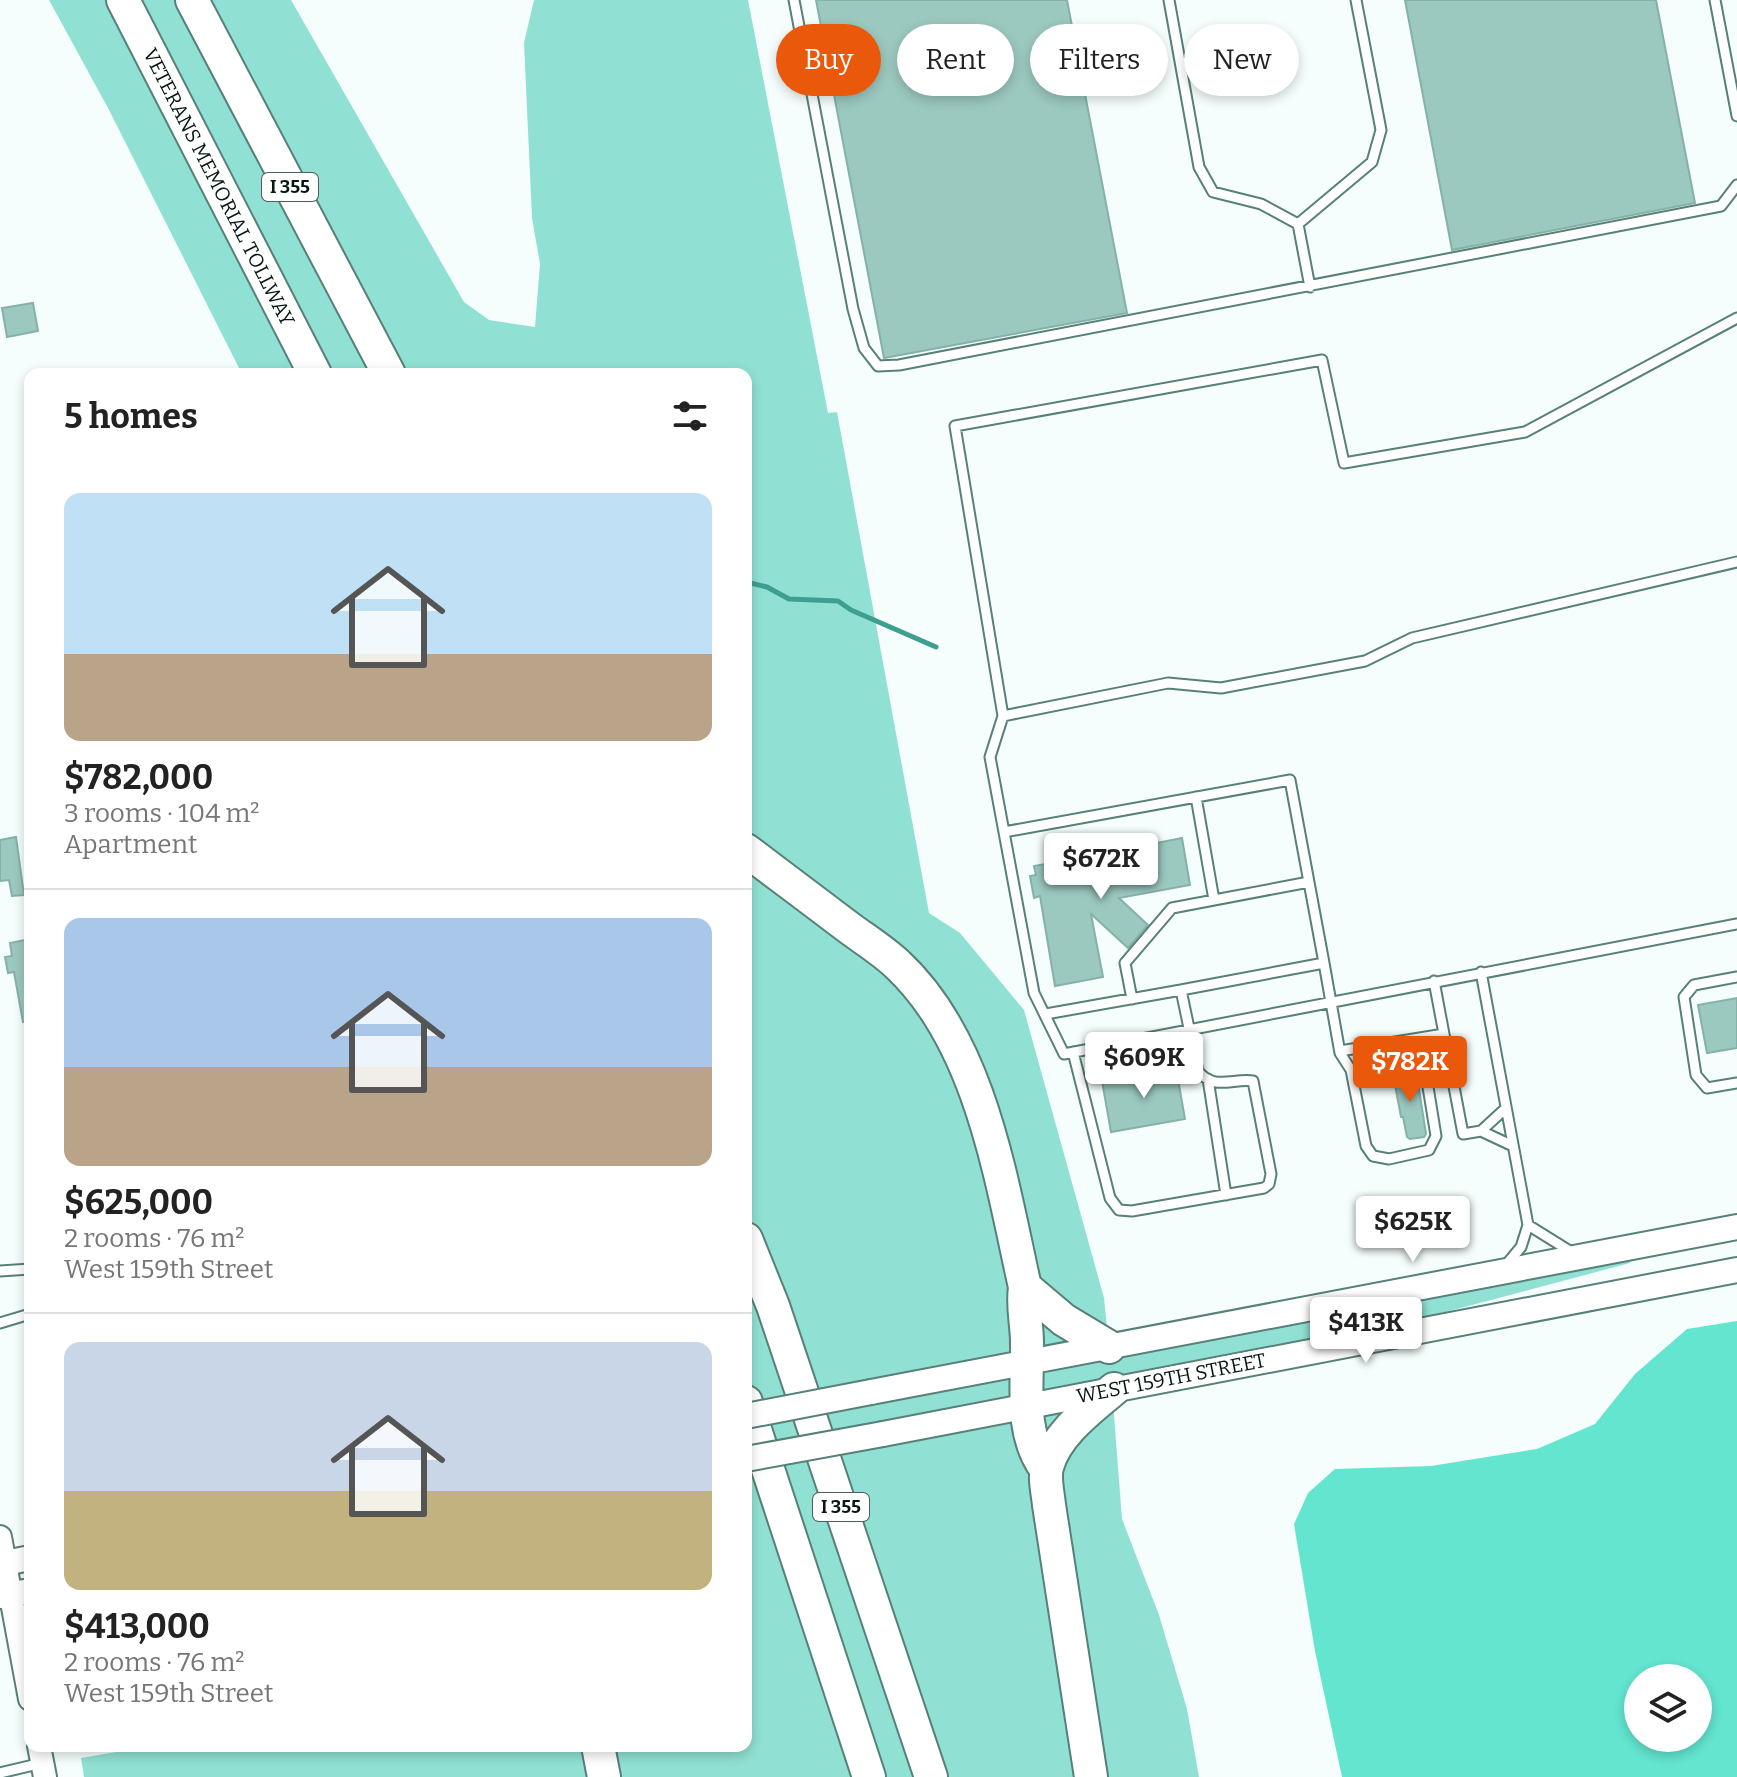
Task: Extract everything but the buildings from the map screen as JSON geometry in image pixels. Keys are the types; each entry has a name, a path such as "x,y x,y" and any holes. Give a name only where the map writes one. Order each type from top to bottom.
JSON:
{"highway":[{"name":"VETERANS MEMORIAL TOLLWAY","path":"123,0 312,368"},
{"name":"I 355","path":"192,0 386,368"},
{"path":"752,855 897,964 941,1017 988,1129 1025,1287 1022,1305 1027,1341 1025,1406 1038,1458 1046,1469"},
{"name":"I 355","path":"752,1255 788,1350 931,1777"},
{"path":"1025,1287 1064,1320 1109,1347"},
{"path":"1091,1777 1046,1469 1056,1448 1076,1421 1114,1389"},
{"name":"I 355","path":"752,1420 869,1777"},
{"path":"599,1752 604,1777"}],"main road":[{"name":"WEST 159TH STREET","path":"752,1415 1737,1227"},
{"name":"WEST 159TH STREET","path":"752,1458 1737,1270"},
{"path":"2,1564 24,1559"}],"street":[{"path":"0,1537 2,1564 13,1594 24,1662"}],"lane":[{"path":"794,0 853,309 864,348 878,366 899,365 1310,287 1721,206 1737,185"},
{"path":"1169,0 1199,167 1213,192 1261,204 1298,224"},
{"path":"1298,224 1372,162 1381,130 1356,0"},
{"path":"1715,0 1737,116"},
{"path":"1298,224 1310,287"},
{"path":"1737,318 1525,432 1344,463 1322,360 955,426 1003,716 990,757 1034,993 1064,1054 1737,924"},
{"path":"1003,716 1168,683 1221,688 1365,661 1412,638 1737,562"},
{"path":"1004,832 1290,780 1340,1051 1351,1070 1366,1146 1373,1156 1389,1159 1429,1150 1436,1136 1420,1038"},
{"path":"1196,797 1214,900"},
{"path":"1132,999 1125,963 1172,908 1309,882"},
{"path":"1046,1014 1324,963"},
{"path":"1481,972 1528,1225 1521,1247 1501,1272"},
{"path":"1737,977 1694,985 1684,997 1696,1075 1707,1088 1737,1083"},
{"path":"1434,981 1463,1134 1481,1131 1506,1108"},
{"path":"1073,1052 1110,1198 1119,1210 1132,1211 1264,1188 1269,1184 1271,1174 1253,1081 1218,1083 1198,1071 1181,990"},
{"path":"1340,1051 1444,1034"},
{"path":"1208,1079 1226,1195"},
{"path":"1481,1131 1513,1146"},
{"path":"1528,1225 1580,1257"},
{"path":"0,1271 24,1269"},
{"path":"0,1323 24,1316"},
{"path":"0,1773 42,1762"}],"green space":[{"path":"49,0 291,0 464,302 489,320 535,327 540,264 532,218 524,43 534,0 748,0 828,413 837,412 929,913 960,933 1024,1010 1104,1298 1110,1357 1629,1260 1630,1263 1423,1318 1111,1377 1122,1519 1159,1615 1187,1709 1199,1777 84,1777 81,1758 116,1752 752,1752 752,368 239,368 108,108"},
{"path":"1737,1321 1737,1777 1342,1777 1315,1651 1294,1524 1308,1493 1335,1469 1431,1466 1537,1449 1595,1424 1635,1374 1687,1329"}],"waterway":[{"path":"752,583 767,587 789,599 838,601 851,610 936,647"}]}
